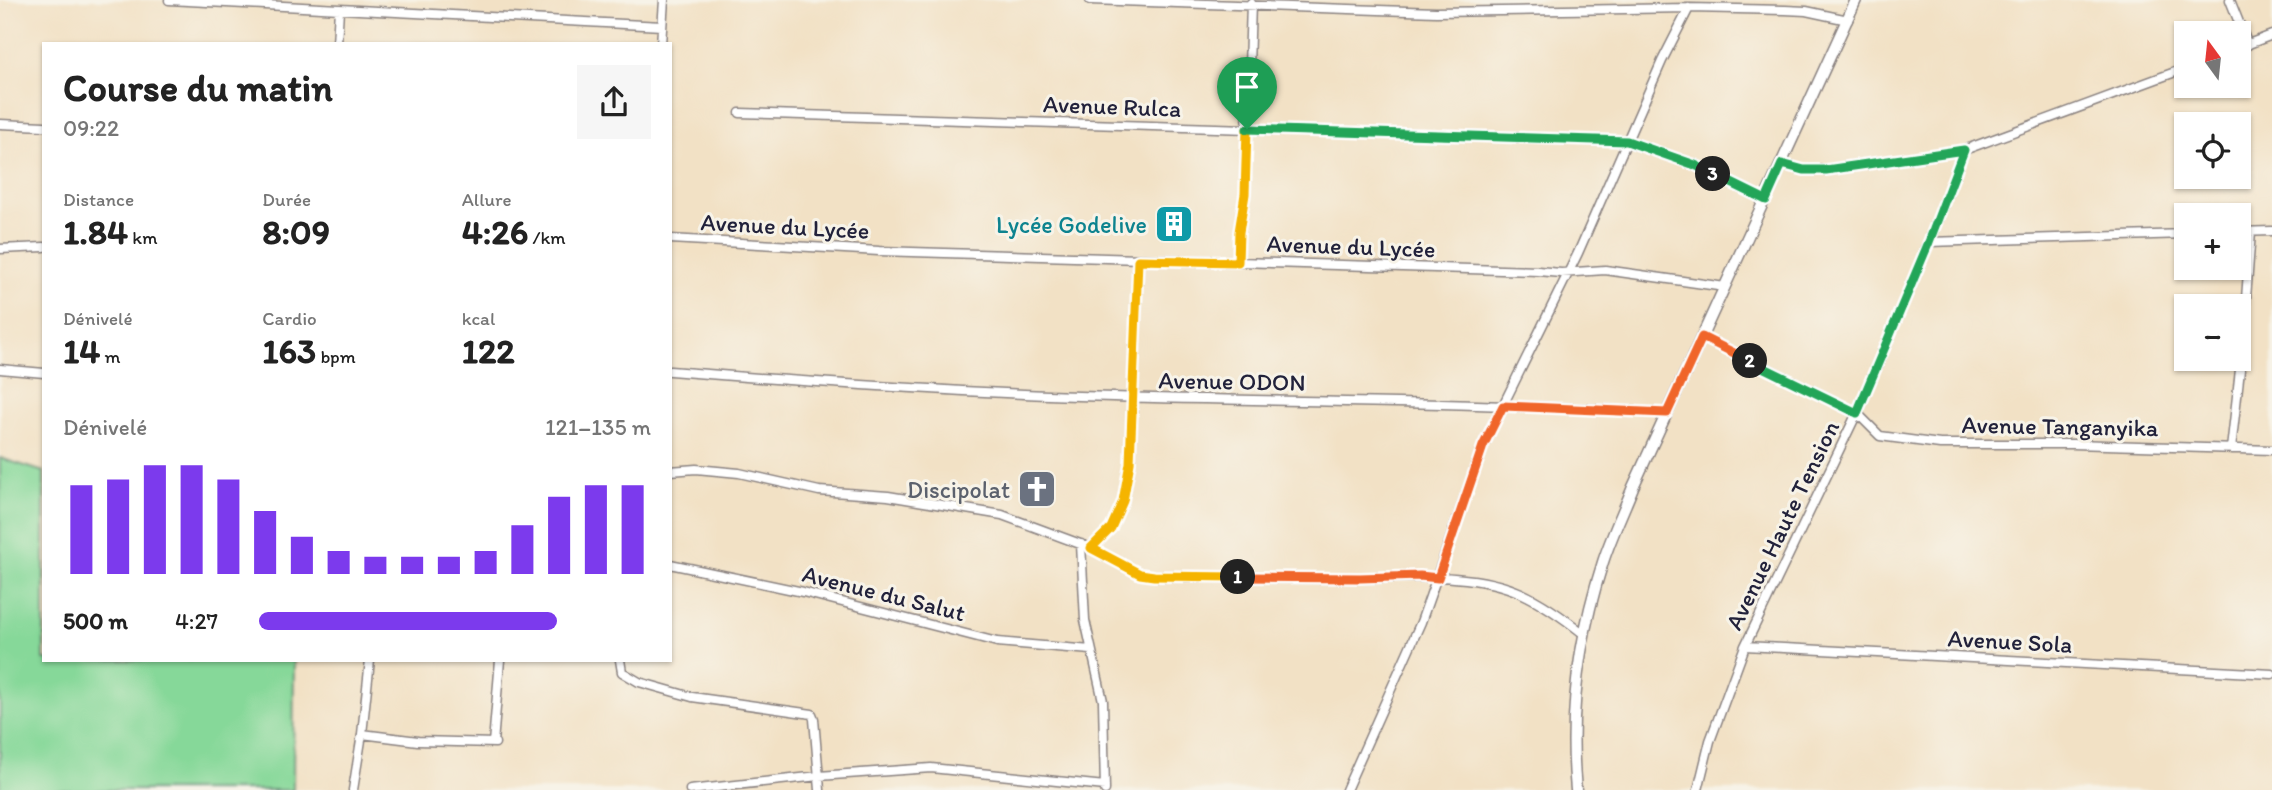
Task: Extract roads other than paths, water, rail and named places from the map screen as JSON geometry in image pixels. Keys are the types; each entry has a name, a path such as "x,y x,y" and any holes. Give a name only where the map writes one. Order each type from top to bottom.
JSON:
{"street":[{"path":"172,0 662,26"},
{"path":"661,42 664,0"},
{"path":"1090,0 1251,3 1436,12 1689,8 1805,11 1848,20"},
{"path":"1554,10 1555,0"},
{"path":"1576,790 1573,714 1584,634 1603,561 1633,487 1856,0"},
{"path":"2231,0 2239,21"},
{"path":"1238,262 1245,194 1251,3"},
{"path":"1346,790 1421,622 1483,446 1569,272 1689,8"},
{"path":"337,42 339,9"},
{"path":"2251,44 2272,35"},
{"path":"1782,164 1804,170 1826,170 1964,150 2174,72"},
{"name":"Avenue Rulca","path":"740,113 1627,141 1695,165 1766,200"},
{"path":"0,124 42,126"},
{"name":"Avenue Haute Tension","path":"1698,790 1710,741 1745,646 1857,413 1929,242 1964,150"},
{"path":"2251,232 2272,230"},
{"path":"1929,242 2174,234"},
{"name":"Avenue du Lycée","path":"672,239 879,251 1138,260 1569,272 1605,270 1725,287"},
{"path":"0,249 42,247"},
{"path":"1091,548 1111,528 1123,501 1130,463 1138,260"},
{"path":"2231,449 2247,280"},
{"name":"Avenue Tanganyika","path":"1702,337 1857,413 1880,436 1918,442 2272,450"},
{"path":"0,369 42,373"},
{"name":"Avenue ODON","path":"672,371 816,383 1133,398 1503,406 1667,413"},
{"path":"672,471 739,473 809,490 888,496 1002,515 1082,544 1140,574 1154,576 1420,576 1487,582 1521,593 1584,634"},
{"path":"690,790 819,776 931,768 1105,788 1103,701 1083,599 1082,544"},
{"name":"Avenue du Salut","path":"672,564 803,592 997,642 1091,650"},
{"name":"Avenue Sola","path":"1745,646 2272,674"},
{"path":"353,790 370,662"},
{"path":"362,734 418,741 494,743 500,662"},
{"path":"620,662 622,672 639,682 692,697 812,714 820,790"}],"place":[{"name":"Lycée Godelive","path":"1174,224"},
{"name":"Discipolat","path":"1037,489"}]}
